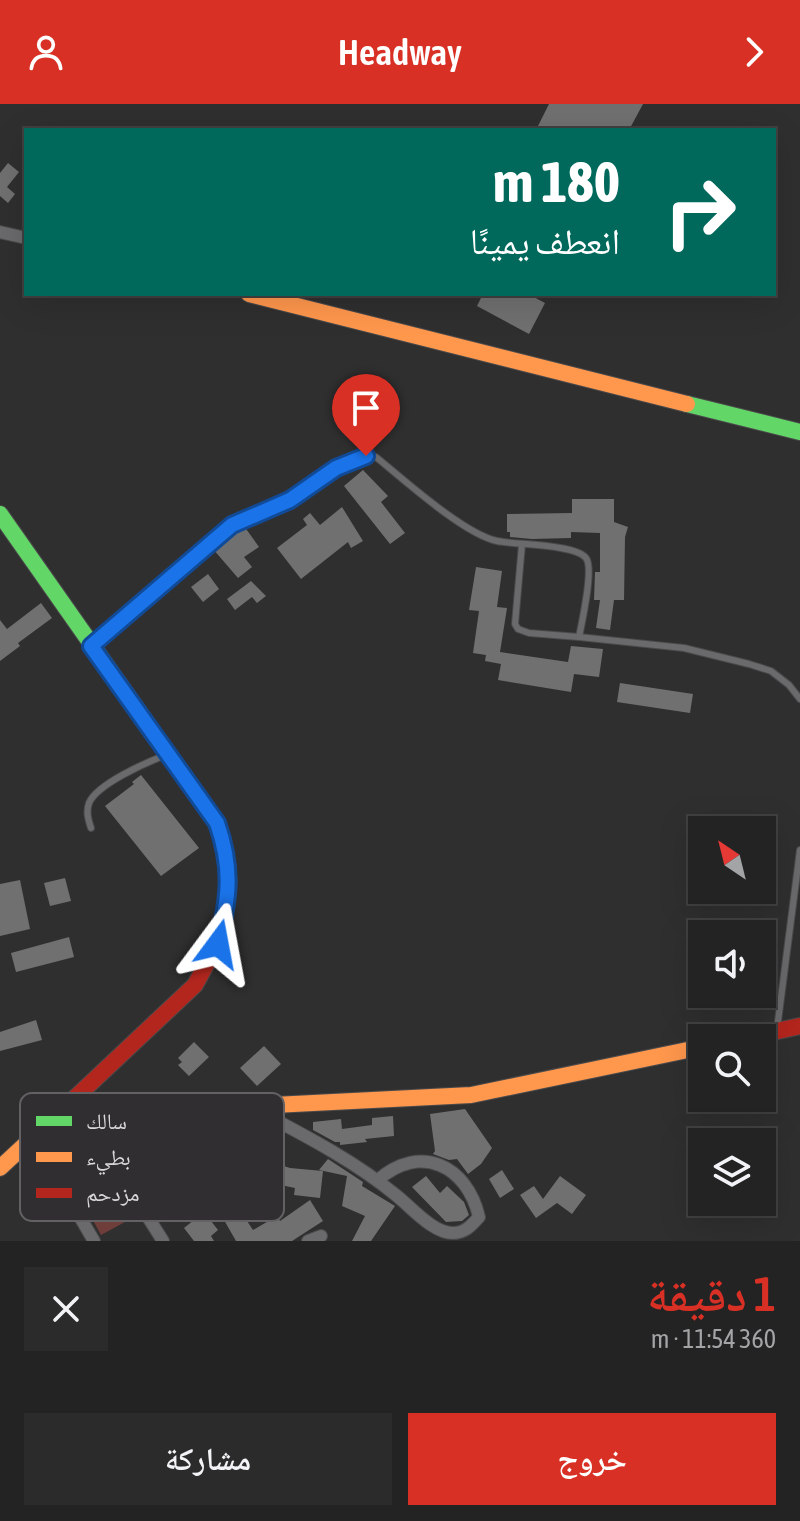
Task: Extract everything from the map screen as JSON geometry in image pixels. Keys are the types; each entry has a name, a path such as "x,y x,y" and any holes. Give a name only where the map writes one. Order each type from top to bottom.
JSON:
{"street":[{"path":"0,232 24,238"},
{"path":"257,296 800,432"},
{"path":"0,514 217,823 228,853 229,898 218,944 195,985 80,1093"},
{"path":"777,1031 800,1026"},
{"path":"284,1103 471,1095 688,1050"},
{"path":"284,1125 334,1151 378,1180 436,1228 453,1233 469,1229 479,1217 465,1188 440,1163 427,1160 393,1167 378,1180"},
{"path":"0,1168 20,1149"},
{"path":"82,1221 94,1241"},
{"path":"150,1221 163,1241"}],"lane":[{"path":"91,646 232,525 290,500 353,459 376,457 474,532 494,540 571,550 588,560 590,566 579,637"},
{"path":"522,544 515,624 518,629 529,633 684,648 749,664 771,671 789,685 800,699"},
{"path":"91,828 87,813 90,799 101,788 169,753"},
{"path":"777,1031 800,850"}],"shaded area":[{"path":"93,1221 127,1221 101,1235"}],"building":[{"path":"549,104 643,104 630,128 537,128"},
{"path":"8,163 19,172 7,187 15,194 8,203 0,196 0,173"},
{"path":"482,296 532,296 545,303 529,334 477,306"},
{"path":"363,470 388,496 381,502 405,533 390,544 344,486"},
{"path":"572,499 614,499 614,522 628,527 625,537 624,600 614,600 610,630 596,628 600,600 594,600 595,572 600,572 600,533 571,532 571,538 532,539 510,537 510,532 507,532 507,514 572,513"},
{"path":"342,507 363,541 351,548 348,542 301,579 277,548 307,525 303,519 310,513 320,525"},
{"path":"244,526 259,547 244,557 252,567 238,578 213,549"},
{"path":"476,567 502,571 497,607 507,608 500,652 568,662 571,646 603,649 599,677 574,674 571,692 498,680 501,664 485,661 486,655 473,653 479,611 469,610"},
{"path":"208,574 219,589 203,602 191,587"},
{"path":"251,581 266,596 257,603 252,597 235,610 227,599"},
{"path":"41,603 52,618 18,643 20,646 0,661 0,620 7,629"},
{"path":"620,683 693,694 690,713 617,702"},
{"path":"141,775 199,848 161,876 105,806"},
{"path":"65,878 71,901 50,906 44,883"},
{"path":"20,880 30,929 0,936 0,884"},
{"path":"69,937 74,957 16,972 11,953"},
{"path":"36,1020 42,1040 0,1051 0,1032"},
{"path":"194,1042 209,1057 189,1076 178,1065 182,1062 178,1058"},
{"path":"264,1046 281,1064 257,1086 240,1068"},
{"path":"465,1109 492,1148 481,1164 468,1174 457,1159 449,1160 433,1154 430,1114"},
{"path":"393,1116 394,1136 365,1139 367,1142 340,1145 340,1142 313,1130 313,1122 341,1119 342,1129 372,1125 372,1118"},
{"path":"328,1159 363,1182 362,1186 395,1206 371,1241 352,1241 365,1216 342,1206 347,1176 319,1170"},
{"path":"284,1166 323,1171 320,1198 294,1195 295,1188 284,1186"},
{"path":"502,1170 514,1189 500,1198 489,1179"},
{"path":"426,1176 440,1193 447,1186 464,1202 469,1215 462,1221 446,1222 412,1187"},
{"path":"560,1176 586,1195 572,1214 557,1203 536,1218 520,1195 534,1186 543,1199"},
{"path":"310,1200 323,1221 292,1241 236,1241 225,1221 247,1221 253,1230 268,1221 284,1221"},
{"path":"193,1221 211,1221 218,1230 211,1236 214,1241 194,1241 184,1228"}],"traffic: fast":[{"path":"687,404 800,432"},
{"path":"0,514 217,823 228,869 225,911 218,943"}],"traffic: slow":[{"path":"257,296 687,404"},
{"path":"284,1105 471,1095 688,1050"},
{"path":"0,1168 20,1149"}],"traffic: jam":[{"path":"80,1093 195,985 218,943"},
{"path":"776,1031 800,1026"}],"route":[{"path":"218,944 229,898 228,853 217,823 91,646 232,525 290,500 336,468 366,456"}]}
